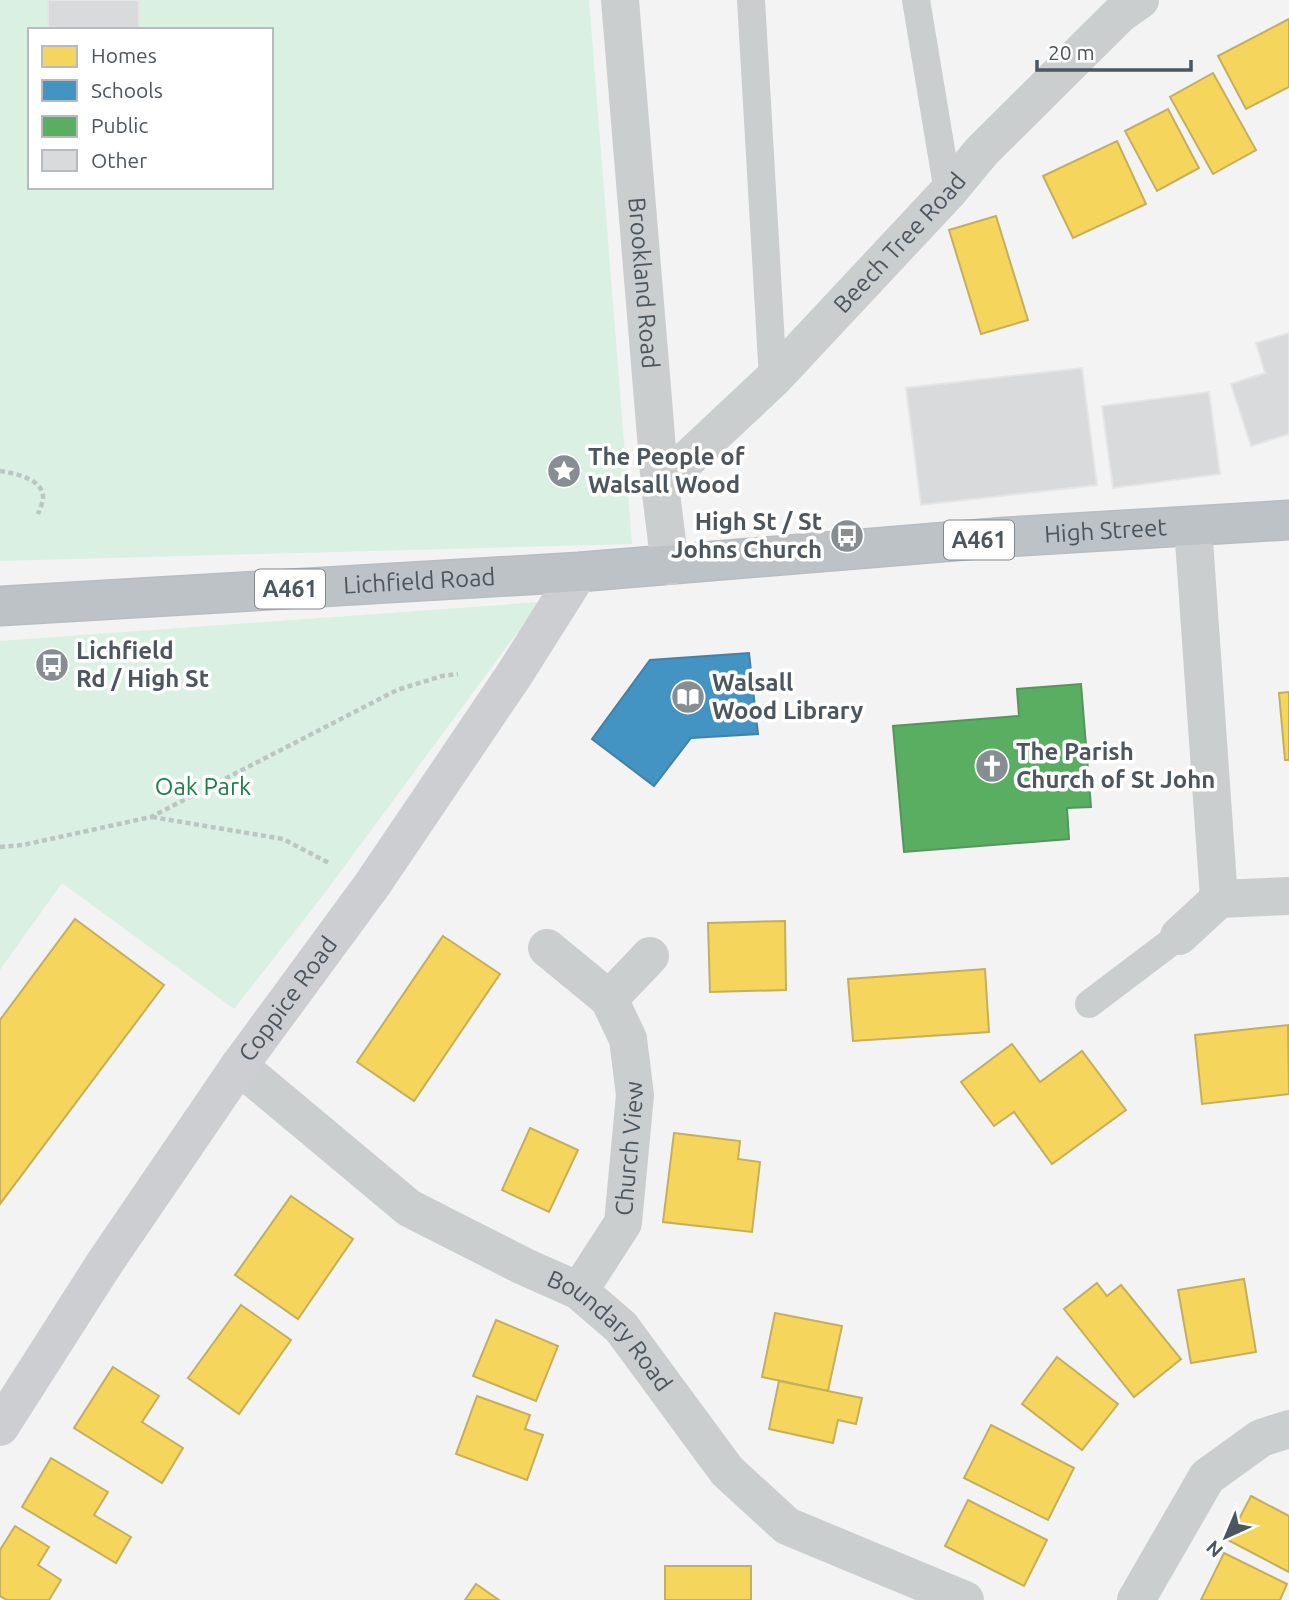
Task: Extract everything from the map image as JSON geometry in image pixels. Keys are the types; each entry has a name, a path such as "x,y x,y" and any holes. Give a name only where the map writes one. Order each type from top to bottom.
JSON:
{"highway":[{"name":"High Street","path":"670,566 1005,537 1289,520"},
{"name":"Lichfield Road","path":"0,606 670,566"}],"main road":[{"name":"Coppice Road","path":"0,1427 104,1264 239,1066 372,885 514,675 579,572"}],"street":[{"name":"Brookland Road","path":"620,0 660,485 670,566"},
{"name":"Beech Tree Road","path":"660,485 773,379 948,192 982,151 1120,14 1140,0"},
{"path":"1193,526 1219,899"},
{"path":"1179,936 1219,899 1289,896"},
{"name":"Church View","path":"547,948 609,999 628,1039 635,1095 623,1223 579,1291"},
{"path":"609,999 650,956"},
{"name":"Boundary Road","path":"239,1066 409,1208 523,1266 579,1291 621,1327 727,1471 787,1526 965,1600"},
{"path":"1136,1600 1207,1477 1261,1438 1289,1429"}],"lane":[{"path":"751,0 773,379"},
{"path":"916,0 948,192"},
{"path":"1089,1003 1179,936"}],"path":[{"path":"0,471 22,475 41,488 44,498 38,514"},
{"path":"0,847 23,845 151,817 397,690 442,676 464,673 514,675"},
{"path":"151,817 283,839 372,885"}],"green space":[{"path":"0,0 589,0 632,544 0,561"},
{"name":"Oak Park","path":"540,602 324,894 234,1009 62,883 0,970 0,641"}],"building: Homes":[{"path":"1289,19 1289,87 1246,109 1218,56"},
{"path":"1213,73 1256,150 1213,174 1170,97"},
{"path":"1168,109 1199,168 1157,191 1125,131"},
{"path":"1117,141 1146,204 1073,238 1043,176"},
{"path":"996,216 1028,320 981,334 949,230"},
{"path":"1289,692 1289,760 1285,760 1279,693"},
{"path":"75,919 164,985 0,1204 0,1020"},
{"path":"785,921 786,990 710,992 708,923"},
{"path":"443,936 500,974 414,1101 357,1062"},
{"path":"985,969 989,1032 853,1041 848,979"},
{"path":"1288,1025 1289,1094 1202,1104 1195,1035"},
{"path":"1012,1044 1040,1082 1082,1051 1126,1110 1052,1164 1014,1112 994,1126 961,1082"},
{"path":"530,1128 578,1150 549,1212 502,1190"},
{"path":"674,1133 740,1141 738,1159 760,1162 752,1232 663,1222"},
{"path":"291,1196 353,1239 298,1319 235,1275"},
{"path":"1244,1279 1256,1352 1191,1363 1178,1290"},
{"path":"1097,1283 1107,1296 1121,1285 1181,1359 1134,1397 1064,1309"},
{"path":"241,1305 291,1340 239,1414 188,1378"},
{"path":"775,1313 842,1326 828,1391 762,1377"},
{"path":"496,1320 558,1346 536,1401 473,1376"},
{"path":"1057,1357 1118,1404 1082,1450 1022,1404"},
{"path":"113,1367 159,1396 142,1422 183,1448 162,1483 74,1428"},
{"path":"779,1381 862,1398 856,1424 838,1420 833,1443 769,1429"},
{"path":"477,1396 530,1415 525,1429 543,1435 527,1480 456,1454"},
{"path":"991,1425 1074,1468 1048,1520 964,1478"},
{"path":"51,1458 108,1492 94,1515 131,1537 116,1563 22,1507"},
{"path":"1251,1496 1289,1516 1289,1572 1228,1540"},
{"path":"968,1500 1047,1540 1024,1586 945,1546"},
{"path":"15,1526 49,1547 38,1565 61,1580 49,1600 7,1600 0,1596 0,1550"},
{"path":"1224,1553 1287,1584 1280,1600 1201,1600"},
{"path":"665,1566 751,1566 751,1600 665,1600"},
{"path":"476,1584 499,1600 465,1600"}],"building: Schools":[{"name":"Walsall Wood Library","path":"749,653 758,734 691,738 654,786 592,739 650,660"}],"building: Public":[{"name":"The Parish Church of St John","path":"1081,684 1091,807 1067,808 1069,839 904,852 893,726 1019,716 1017,689"}],"building: Other":[{"path":"48,0 139,0 139,28 48,28"},
{"path":"1289,333 1289,434 1251,446 1231,384 1265,373 1256,343"},
{"path":"1082,368 1097,485 921,505 906,388"},
{"path":"1209,392 1220,474 1113,488 1102,406"}],"place":[{"name":"The People of Walsall Wood","path":"564,471"},
{"name":"High St / St Johns Church","path":"847,536"},
{"name":"Lichfield Rd / High St","path":"52,665"},
{"name":"Walsall Wood Library","path":"688,697"},
{"name":"The Parish Church of St John","path":"992,766"}]}
